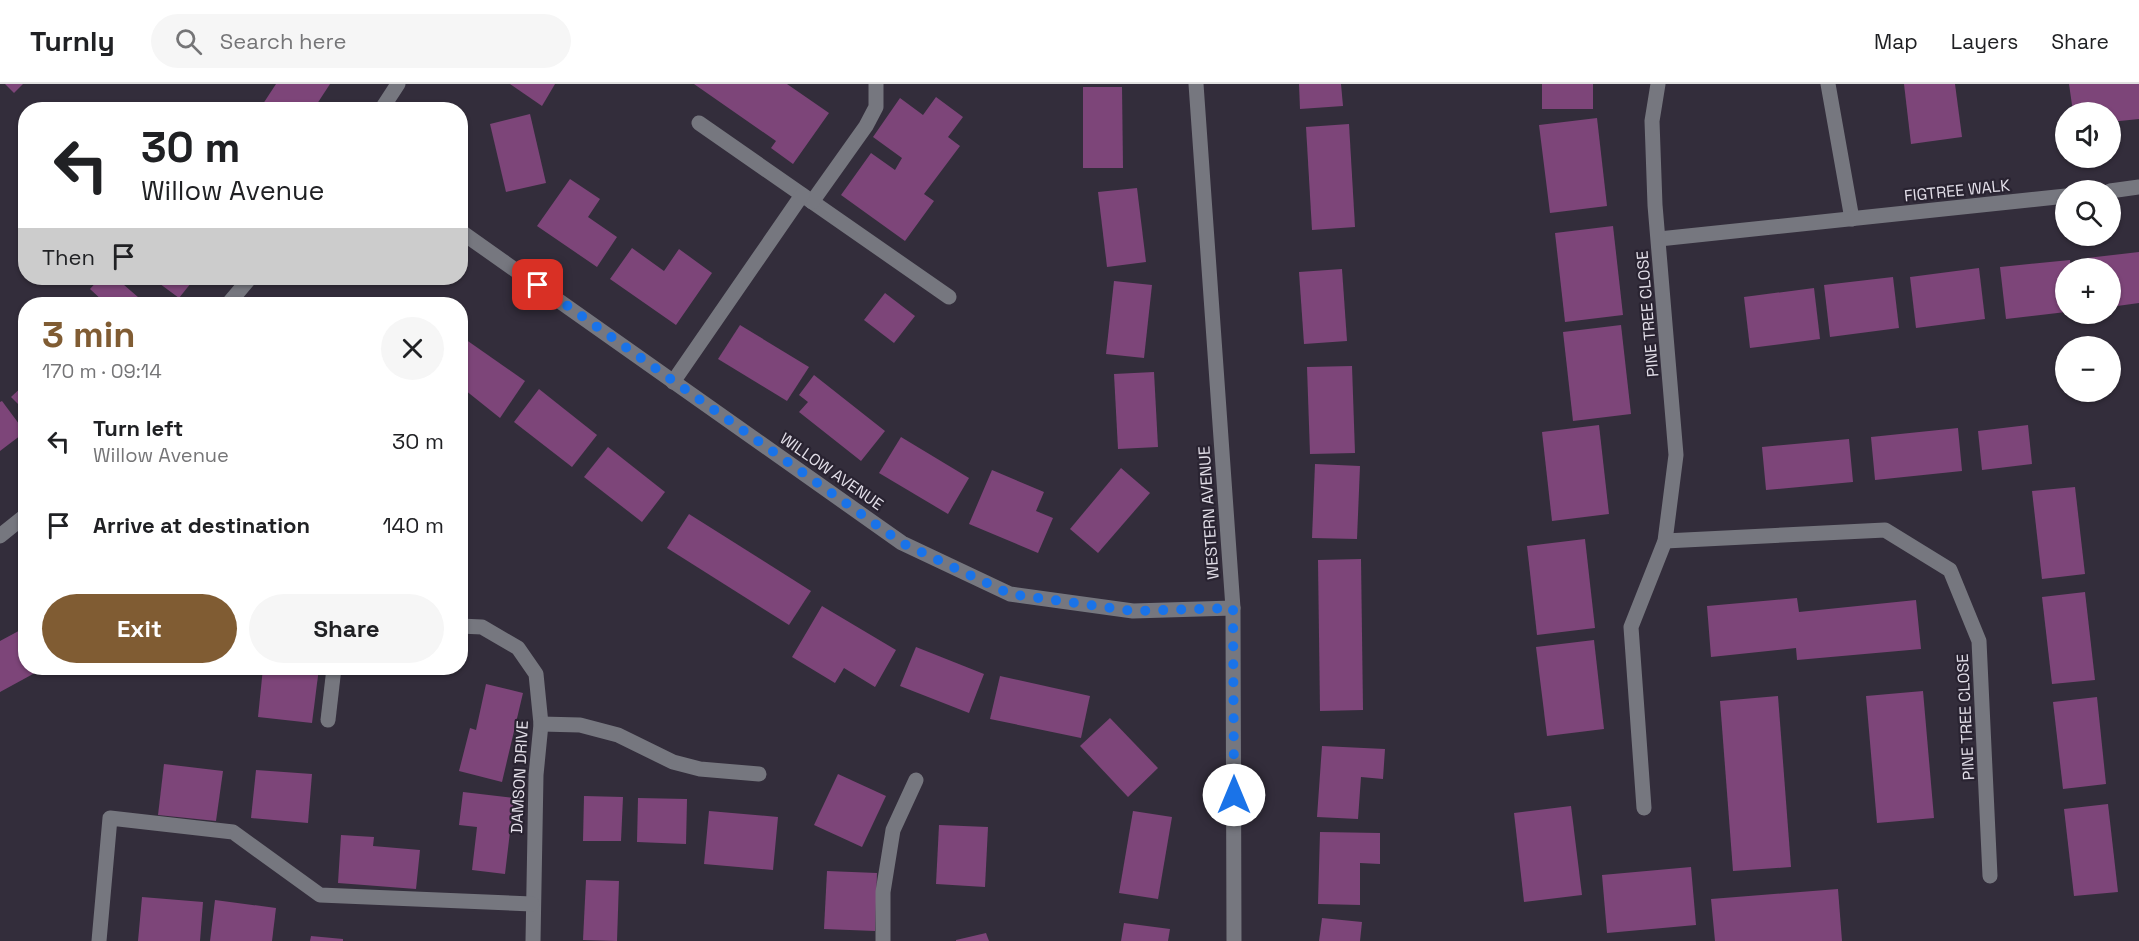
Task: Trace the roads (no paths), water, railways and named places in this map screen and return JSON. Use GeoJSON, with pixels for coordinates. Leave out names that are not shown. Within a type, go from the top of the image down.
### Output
{"type":"FeatureCollection","features":[{"type":"Feature","properties":{"kind":"street"},"geometry":{"type":"LineString","coordinates":[[386,102],[398,84]]}},
{"type":"Feature","properties":{"kind":"street"},"geometry":{"type":"LineString","coordinates":[[673,382],[807,199],[866,126],[876,107],[876,84]]}},
{"type":"Feature","properties":{"kind":"street","name":"WESTERN AVENUE"},"geometry":{"type":"LineString","coordinates":[[1196,84],[1233,608],[1234,941]]}},
{"type":"Feature","properties":{"kind":"street","name":"PINE TREE CLOSE"},"geometry":{"type":"LineString","coordinates":[[1644,808],[1631,627],[1665,541],[1676,455],[1652,121],[1658,84]]}},
{"type":"Feature","properties":{"kind":"street"},"geometry":{"type":"LineString","coordinates":[[1828,84],[1852,219]]}},
{"type":"Feature","properties":{"kind":"street"},"geometry":{"type":"LineString","coordinates":[[699,123],[949,297]]}},
{"type":"Feature","properties":{"kind":"street"},"geometry":{"type":"LineString","coordinates":[[2121,190],[2139,188]]}},
{"type":"Feature","properties":{"kind":"street","name":"FIGTREE WALK"},"geometry":{"type":"LineString","coordinates":[[1659,239],[2055,197]]}},
{"type":"Feature","properties":{"kind":"street","name":"WILLOW AVENUE"},"geometry":{"type":"LineString","coordinates":[[468,237],[902,543],[1010,594],[1133,611],[1233,608]]}},
{"type":"Feature","properties":{"kind":"street"},"geometry":{"type":"LineString","coordinates":[[234,297],[244,285]]}},
{"type":"Feature","properties":{"kind":"street"},"geometry":{"type":"LineString","coordinates":[[0,536],[18,521]]}},
{"type":"Feature","properties":{"kind":"street","name":"PINE TREE CLOSE"},"geometry":{"type":"LineString","coordinates":[[1665,541],[1885,530],[1950,570],[1979,641],[1990,876]]}},
{"type":"Feature","properties":{"kind":"street","name":"DAMSON DRIVE"},"geometry":{"type":"LineString","coordinates":[[468,626],[482,627],[518,648],[536,674],[541,723],[532,904],[533,941]]}},
{"type":"Feature","properties":{"kind":"street"},"geometry":{"type":"LineString","coordinates":[[328,720],[333,675]]}},
{"type":"Feature","properties":{"kind":"street"},"geometry":{"type":"LineString","coordinates":[[541,723],[580,725],[618,735],[673,762],[700,769],[759,774]]}},
{"type":"Feature","properties":{"kind":"street"},"geometry":{"type":"LineString","coordinates":[[883,941],[883,892],[893,830],[916,780]]}},
{"type":"Feature","properties":{"kind":"street"},"geometry":{"type":"LineString","coordinates":[[99,941],[110,818],[233,832],[320,895],[532,904]]}}]}
